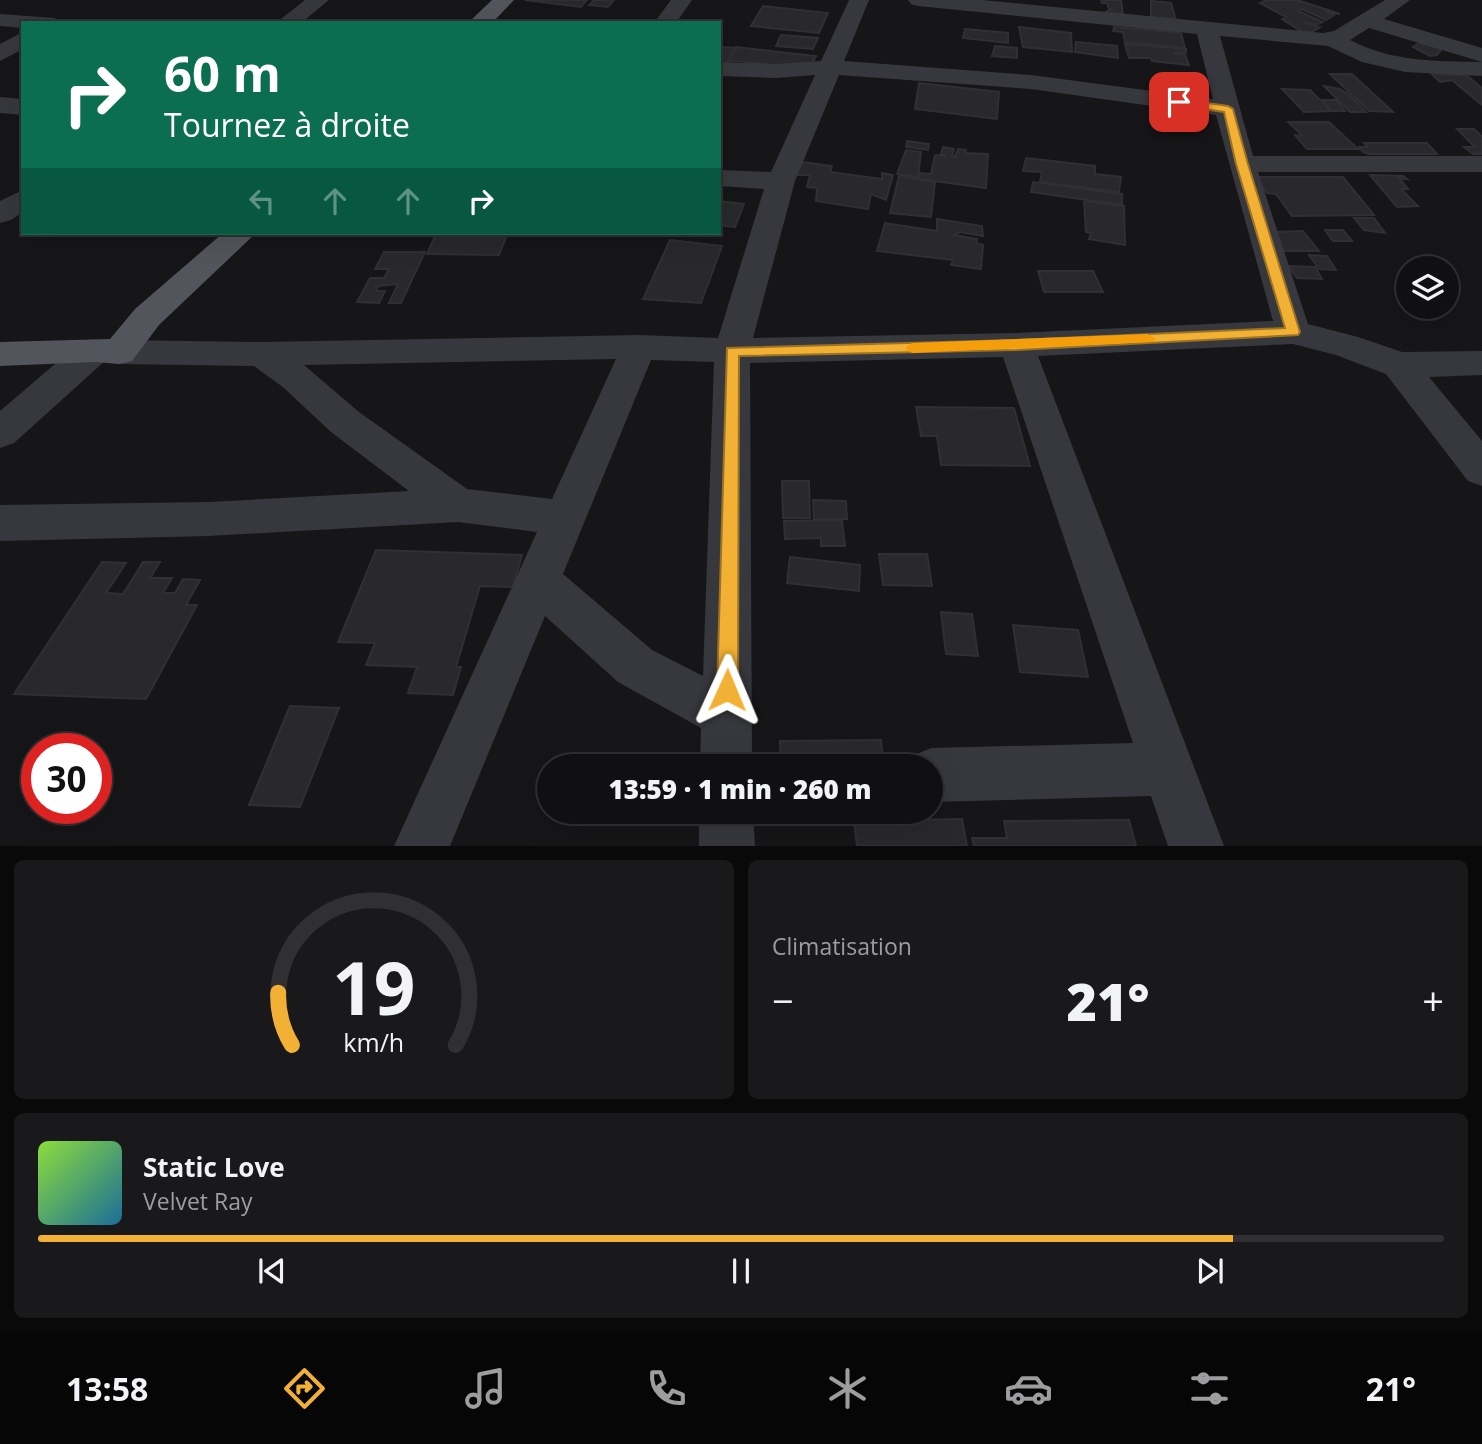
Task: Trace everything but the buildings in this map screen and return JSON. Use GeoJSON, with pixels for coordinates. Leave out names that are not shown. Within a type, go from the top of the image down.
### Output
{"type":"FeatureCollection","features":[{"type":"Feature","properties":{"kind":"main road"},"geometry":{"type":"LineString","coordinates":[[481,21],[505,0]]}},
{"type":"Feature","properties":{"kind":"main road"},"geometry":{"type":"LineString","coordinates":[[0,354],[107,351],[239,235]]}},
{"type":"Feature","properties":{"kind":"street"},"geometry":{"type":"LineString","coordinates":[[290,21],[319,0]]}},
{"type":"Feature","properties":{"kind":"street"},"geometry":{"type":"LineString","coordinates":[[666,21],[682,0]]}},
{"type":"Feature","properties":{"kind":"street"},"geometry":{"type":"LineString","coordinates":[[726,754],[732,351],[781,181],[859,0]]}},
{"type":"Feature","properties":{"kind":"street"},"geometry":{"type":"LineString","coordinates":[[918,0],[1274,37],[1334,40],[1360,56],[1390,65],[1482,69]]}},
{"type":"Feature","properties":{"kind":"street"},"geometry":{"type":"LineString","coordinates":[[1334,40],[1400,0]]}},
{"type":"Feature","properties":{"kind":"street"},"geometry":{"type":"LineString","coordinates":[[0,20],[21,21]]}},
{"type":"Feature","properties":{"kind":"street"},"geometry":{"type":"LineString","coordinates":[[1369,21],[1482,55]]}},
{"type":"Feature","properties":{"kind":"street"},"geometry":{"type":"LineString","coordinates":[[1207,30],[1242,164],[1293,332]]}},
{"type":"Feature","properties":{"kind":"street"},"geometry":{"type":"LineString","coordinates":[[0,54],[21,40]]}},
{"type":"Feature","properties":{"kind":"street"},"geometry":{"type":"LineString","coordinates":[[721,69],[776,71],[830,67],[1031,82],[1228,109]]}},
{"type":"Feature","properties":{"kind":"street"},"geometry":{"type":"LineString","coordinates":[[0,105],[21,107]]}},
{"type":"Feature","properties":{"kind":"street"},"geometry":{"type":"LineString","coordinates":[[1242,164],[1482,164]]}},
{"type":"Feature","properties":{"kind":"street"},"geometry":{"type":"LineString","coordinates":[[721,178],[781,181]]}},
{"type":"Feature","properties":{"kind":"street"},"geometry":{"type":"LineString","coordinates":[[0,214],[21,200]]}},
{"type":"Feature","properties":{"kind":"street"},"geometry":{"type":"LineString","coordinates":[[0,433],[107,351],[262,354],[639,347],[732,351],[1016,345],[1293,332],[1346,345],[1399,365],[1482,363]]}},
{"type":"Feature","properties":{"kind":"street"},"geometry":{"type":"LineString","coordinates":[[1016,345],[1196,845]]}},
{"type":"Feature","properties":{"kind":"street"},"geometry":{"type":"LineString","coordinates":[[422,845],[639,347]]}},
{"type":"Feature","properties":{"kind":"street"},"geometry":{"type":"LineString","coordinates":[[262,354],[297,379],[345,422],[458,505]]}},
{"type":"Feature","properties":{"kind":"street"},"geometry":{"type":"LineString","coordinates":[[1399,365],[1482,470]]}},
{"type":"Feature","properties":{"kind":"street"},"geometry":{"type":"LineString","coordinates":[[0,523],[209,519],[458,505],[566,518]]}},
{"type":"Feature","properties":{"kind":"street"},"geometry":{"type":"LineString","coordinates":[[538,581],[635,666],[727,715]]}},
{"type":"Feature","properties":{"kind":"street"},"geometry":{"type":"LineString","coordinates":[[943,775],[1168,769]]}},
{"type":"Feature","properties":{"kind":"street"},"geometry":{"type":"LineString","coordinates":[[726,824],[727,845]]}},
{"type":"Feature","properties":{"kind":"slow traffic"},"geometry":{"type":"LineString","coordinates":[[912,348],[1148,339]]}},
{"type":"Feature","properties":{"kind":"route"},"geometry":{"type":"LineString","coordinates":[[727,690],[732,351],[1016,345],[1293,332],[1228,109],[1179,102]]}}]}
